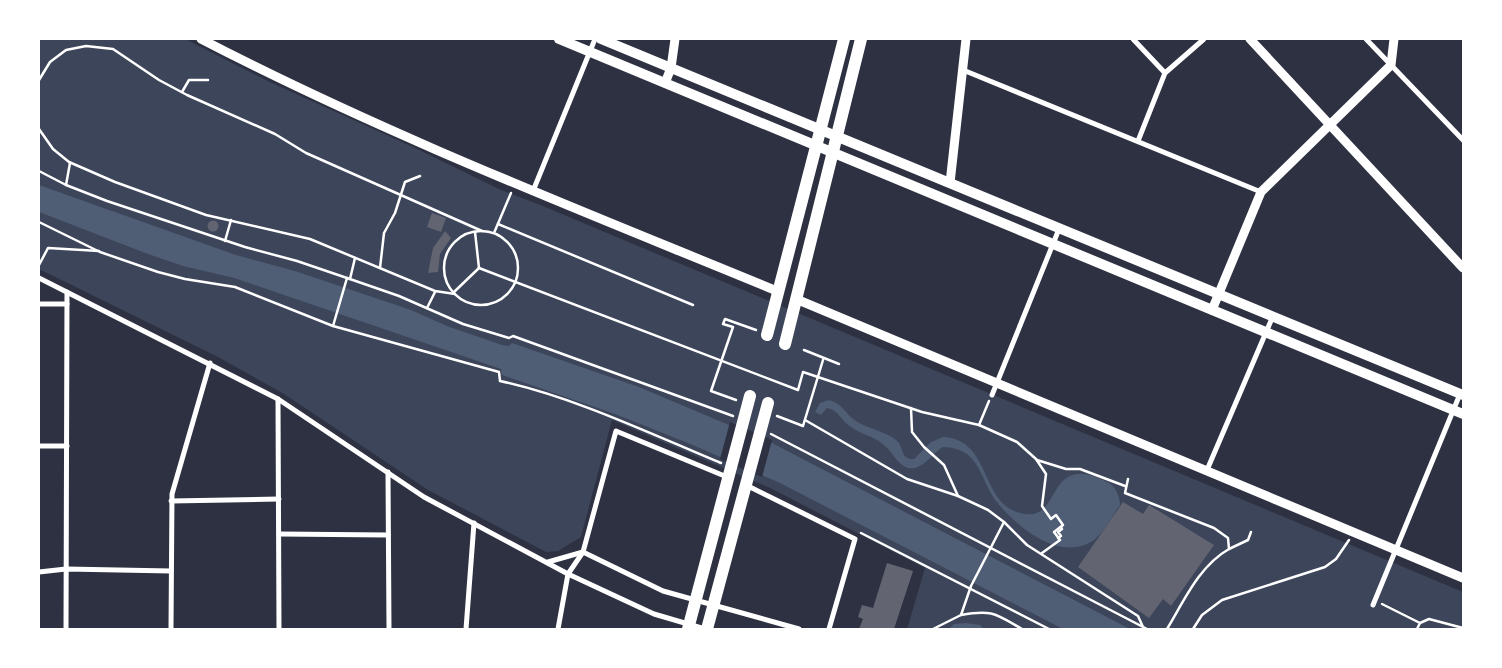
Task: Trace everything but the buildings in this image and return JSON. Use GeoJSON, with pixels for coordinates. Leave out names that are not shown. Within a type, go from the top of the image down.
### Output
{"type":"FeatureCollection","features":[{"type":"Feature","properties":{"kind":"highway"},"geometry":{"type":"LineString","coordinates":[[761,332],[777,291],[844,39]]}},
{"type":"Feature","properties":{"kind":"highway"},"geometry":{"type":"LineString","coordinates":[[785,344],[861,39]]}},
{"type":"Feature","properties":{"kind":"highway"},"geometry":{"type":"LineString","coordinates":[[688,627],[728,478],[726,464],[738,420],[750,396]]}},
{"type":"Feature","properties":{"kind":"highway"},"geometry":{"type":"LineString","coordinates":[[706,629],[748,479],[765,433],[768,403]]}},
{"type":"Feature","properties":{"kind":"main road"},"geometry":{"type":"LineString","coordinates":[[559,39],[1458,412]]}},
{"type":"Feature","properties":{"kind":"main road"},"geometry":{"type":"LineString","coordinates":[[601,39],[1462,394]]}},
{"type":"Feature","properties":{"kind":"street"},"geometry":{"type":"LineString","coordinates":[[201,39],[283,81],[473,167],[777,291]]}},
{"type":"Feature","properties":{"kind":"street"},"geometry":{"type":"LineString","coordinates":[[533,192],[595,39]]}},
{"type":"Feature","properties":{"kind":"street"},"geometry":{"type":"LineString","coordinates":[[665,83],[671,68],[675,39]]}},
{"type":"Feature","properties":{"kind":"street"},"geometry":{"type":"LineString","coordinates":[[950,183],[966,39]]}},
{"type":"Feature","properties":{"kind":"street"},"geometry":{"type":"LineString","coordinates":[[1133,39],[1165,73]]}},
{"type":"Feature","properties":{"kind":"street"},"geometry":{"type":"LineString","coordinates":[[1138,141],[1165,73],[1204,39]]}},
{"type":"Feature","properties":{"kind":"street"},"geometry":{"type":"LineString","coordinates":[[1250,39],[1463,268]]}},
{"type":"Feature","properties":{"kind":"street"},"geometry":{"type":"LineString","coordinates":[[1366,39],[1462,137]]}},
{"type":"Feature","properties":{"kind":"street"},"geometry":{"type":"LineString","coordinates":[[1212,310],[1260,192],[1391,65],[1394,39]]}},
{"type":"Feature","properties":{"kind":"street"},"geometry":{"type":"LineString","coordinates":[[963,70],[1260,192]]}},
{"type":"Feature","properties":{"kind":"street"},"geometry":{"type":"LineString","coordinates":[[992,395],[1059,229]]}},
{"type":"Feature","properties":{"kind":"street"},"geometry":{"type":"LineString","coordinates":[[39,278],[210,363],[278,400],[424,497],[568,574],[654,614],[688,627],[706,629]]}},
{"type":"Feature","properties":{"kind":"street"},"geometry":{"type":"LineString","coordinates":[[66,629],[67,292]]}},
{"type":"Feature","properties":{"kind":"street"},"geometry":{"type":"LineString","coordinates":[[796,299],[1463,578]]}},
{"type":"Feature","properties":{"kind":"street"},"geometry":{"type":"LineString","coordinates":[[39,304],[67,304]]}},
{"type":"Feature","properties":{"kind":"street"},"geometry":{"type":"LineString","coordinates":[[1207,470],[1273,316]]}},
{"type":"Feature","properties":{"kind":"street"},"geometry":{"type":"LineString","coordinates":[[171,629],[171,501],[210,363]]}},
{"type":"Feature","properties":{"kind":"street"},"geometry":{"type":"LineString","coordinates":[[1373,605],[1395,550],[1458,412],[1462,394]]}},
{"type":"Feature","properties":{"kind":"street"},"geometry":{"type":"LineString","coordinates":[[278,400],[279,629]]}},
{"type":"Feature","properties":{"kind":"street"},"geometry":{"type":"LineString","coordinates":[[558,629],[568,574],[583,552],[616,431],[728,478]]}},
{"type":"Feature","properties":{"kind":"street"},"geometry":{"type":"LineString","coordinates":[[39,446],[67,446]]}},
{"type":"Feature","properties":{"kind":"street"},"geometry":{"type":"LineString","coordinates":[[388,472],[388,629]]}},
{"type":"Feature","properties":{"kind":"street"},"geometry":{"type":"LineString","coordinates":[[748,479],[855,539],[829,629]]}},
{"type":"Feature","properties":{"kind":"street"},"geometry":{"type":"LineString","coordinates":[[171,501],[279,499]]}},
{"type":"Feature","properties":{"kind":"street"},"geometry":{"type":"LineString","coordinates":[[466,629],[474,523]]}},
{"type":"Feature","properties":{"kind":"street"},"geometry":{"type":"LineString","coordinates":[[279,534],[388,536]]}},
{"type":"Feature","properties":{"kind":"street"},"geometry":{"type":"LineString","coordinates":[[547,562],[583,552],[663,591],[799,629]]}},
{"type":"Feature","properties":{"kind":"street"},"geometry":{"type":"LineString","coordinates":[[39,572],[66,569],[171,571]]}},
{"type":"Feature","properties":{"kind":"path"},"geometry":{"type":"LineString","coordinates":[[39,80],[50,62],[66,50],[86,46],[103,46],[113,49],[159,80],[182,92],[275,134],[306,153],[482,231]]}},
{"type":"Feature","properties":{"kind":"path"},"geometry":{"type":"LineString","coordinates":[[182,92],[189,80],[208,80]]}},
{"type":"Feature","properties":{"kind":"path"},"geometry":{"type":"LineString","coordinates":[[39,129],[53,149],[70,163],[194,212],[310,239],[435,291],[454,293],[471,303],[489,304],[505,295],[516,281],[518,266],[515,253],[507,242],[494,233],[482,231],[475,231],[457,240],[446,255],[445,274],[454,293]]}},
{"type":"Feature","properties":{"kind":"path"},"geometry":{"type":"LineString","coordinates":[[66,185],[70,163]]}},
{"type":"Feature","properties":{"kind":"path"},"geometry":{"type":"LineString","coordinates":[[39,171],[66,185],[107,202],[348,279],[427,308],[462,324],[509,338],[513,336],[738,420]]}},
{"type":"Feature","properties":{"kind":"path"},"geometry":{"type":"LineString","coordinates":[[380,268],[383,237],[395,213],[400,194],[406,182],[420,176]]}},
{"type":"Feature","properties":{"kind":"path"},"geometry":{"type":"LineString","coordinates":[[494,233],[512,192]]}},
{"type":"Feature","properties":{"kind":"path"},"geometry":{"type":"LineString","coordinates":[[225,241],[231,220]]}},
{"type":"Feature","properties":{"kind":"path"},"geometry":{"type":"LineString","coordinates":[[39,222],[100,252],[158,272],[235,288],[334,326],[499,372],[500,381],[521,386],[618,420],[726,464]]}},
{"type":"Feature","properties":{"kind":"path"},"geometry":{"type":"LineString","coordinates":[[498,224],[693,305]]}},
{"type":"Feature","properties":{"kind":"path"},"geometry":{"type":"LineString","coordinates":[[475,231],[479,268]]}},
{"type":"Feature","properties":{"kind":"path"},"geometry":{"type":"LineString","coordinates":[[39,265],[45,250],[53,248],[100,252]]}},
{"type":"Feature","properties":{"kind":"path"},"geometry":{"type":"LineString","coordinates":[[39,252],[43,254]]}},
{"type":"Feature","properties":{"kind":"path"},"geometry":{"type":"LineString","coordinates":[[334,326],[355,258]]}},
{"type":"Feature","properties":{"kind":"path"},"geometry":{"type":"LineString","coordinates":[[479,268],[798,390],[803,372],[911,408],[979,425],[1017,442],[1036,459],[1046,474],[1042,506],[1051,519],[1056,515],[1063,525],[1054,532],[1060,540],[1042,553]]}},
{"type":"Feature","properties":{"kind":"path"},"geometry":{"type":"LineString","coordinates":[[454,293],[479,268]]}},
{"type":"Feature","properties":{"kind":"path"},"geometry":{"type":"LineString","coordinates":[[427,308],[435,291]]}},
{"type":"Feature","properties":{"kind":"path"},"geometry":{"type":"LineString","coordinates":[[737,401],[711,391],[733,328],[723,324],[725,319],[761,332]]}},
{"type":"Feature","properties":{"kind":"path"},"geometry":{"type":"LineString","coordinates":[[804,350],[823,360],[839,364]]}},
{"type":"Feature","properties":{"kind":"path"},"geometry":{"type":"LineString","coordinates":[[776,416],[803,426],[823,360]]}},
{"type":"Feature","properties":{"kind":"path"},"geometry":{"type":"LineString","coordinates":[[979,425],[992,395]]}},
{"type":"Feature","properties":{"kind":"path"},"geometry":{"type":"LineString","coordinates":[[911,408],[912,432],[948,471],[958,496]]}},
{"type":"Feature","properties":{"kind":"path"},"geometry":{"type":"LineString","coordinates":[[805,420],[906,479],[958,496],[988,510],[1004,522],[1027,545],[1138,616],[1145,628]]}},
{"type":"Feature","properties":{"kind":"path"},"geometry":{"type":"LineString","coordinates":[[765,433],[1145,628]]}},
{"type":"Feature","properties":{"kind":"path"},"geometry":{"type":"LineString","coordinates":[[1036,459],[1066,469],[1080,468],[1125,486]]}},
{"type":"Feature","properties":{"kind":"path"},"geometry":{"type":"LineString","coordinates":[[1128,479],[1125,493],[1214,528],[1228,538],[1229,550]]}},
{"type":"Feature","properties":{"kind":"path"},"geometry":{"type":"LineString","coordinates":[[961,615],[970,587],[1004,522]]}},
{"type":"Feature","properties":{"kind":"path"},"geometry":{"type":"LineString","coordinates":[[855,530],[970,587],[1049,629]]}},
{"type":"Feature","properties":{"kind":"path"},"geometry":{"type":"LineString","coordinates":[[1167,629],[1193,585],[1214,558],[1248,540],[1251,532]]}},
{"type":"Feature","properties":{"kind":"path"},"geometry":{"type":"LineString","coordinates":[[1194,629],[1202,615],[1222,600],[1325,567],[1336,559],[1349,540]]}},
{"type":"Feature","properties":{"kind":"path"},"geometry":{"type":"LineString","coordinates":[[1381,603],[1420,623]]}},
{"type":"Feature","properties":{"kind":"path"},"geometry":{"type":"LineString","coordinates":[[934,629],[961,615],[983,611],[994,613],[1022,629]]}},
{"type":"Feature","properties":{"kind":"path"},"geometry":{"type":"LineString","coordinates":[[1417,629],[1420,623],[1428,619],[1463,628]]}},
{"type":"Feature","properties":{"kind":"shaded area"},"geometry":{"type":"Polygon","coordinates":[[[39,39],[185,39],[272,83],[413,147],[501,190],[1463,592],[1463,629],[907,629],[925,568],[770,488],[612,420],[581,537],[558,551],[546,552],[428,490],[284,394],[218,357],[39,269],[39,39]]]}},
{"type":"Feature","properties":{"kind":"shaded area"},"geometry":{"type":"Polygon","coordinates":[[[39,185],[236,255],[295,271],[411,310],[447,326],[502,345],[509,346],[512,343],[639,387],[772,443],[1130,629],[1063,629],[780,483],[688,443],[615,414],[502,375],[501,369],[234,278],[183,266],[39,212],[39,185]]]}},
{"type":"Feature","properties":{"kind":"shaded area"},"geometry":{"type":"Polygon","coordinates":[[[829,400],[840,406],[856,421],[895,439],[905,456],[910,459],[914,459],[931,442],[943,437],[959,441],[970,449],[979,461],[992,488],[1000,500],[1010,509],[1025,514],[1037,513],[1045,507],[1064,479],[1074,474],[1089,475],[1109,483],[1117,493],[1120,505],[1103,530],[1091,542],[1078,547],[1051,544],[1026,530],[1004,511],[992,495],[977,465],[966,453],[957,449],[943,447],[919,466],[915,468],[906,467],[881,443],[851,427],[835,411],[827,408],[821,415],[815,412],[820,403],[829,400]]]}},
{"type":"Feature","properties":{"kind":"shaded area"},"geometry":{"type":"Polygon","coordinates":[[[954,624],[980,625],[984,629],[949,629],[954,624]]]}},
{"type":"Feature","properties":{"kind":"pier"},"geometry":{"type":"Polygon","coordinates":[[[730,422],[772,440],[762,477],[720,459],[730,422]]]}}]}
